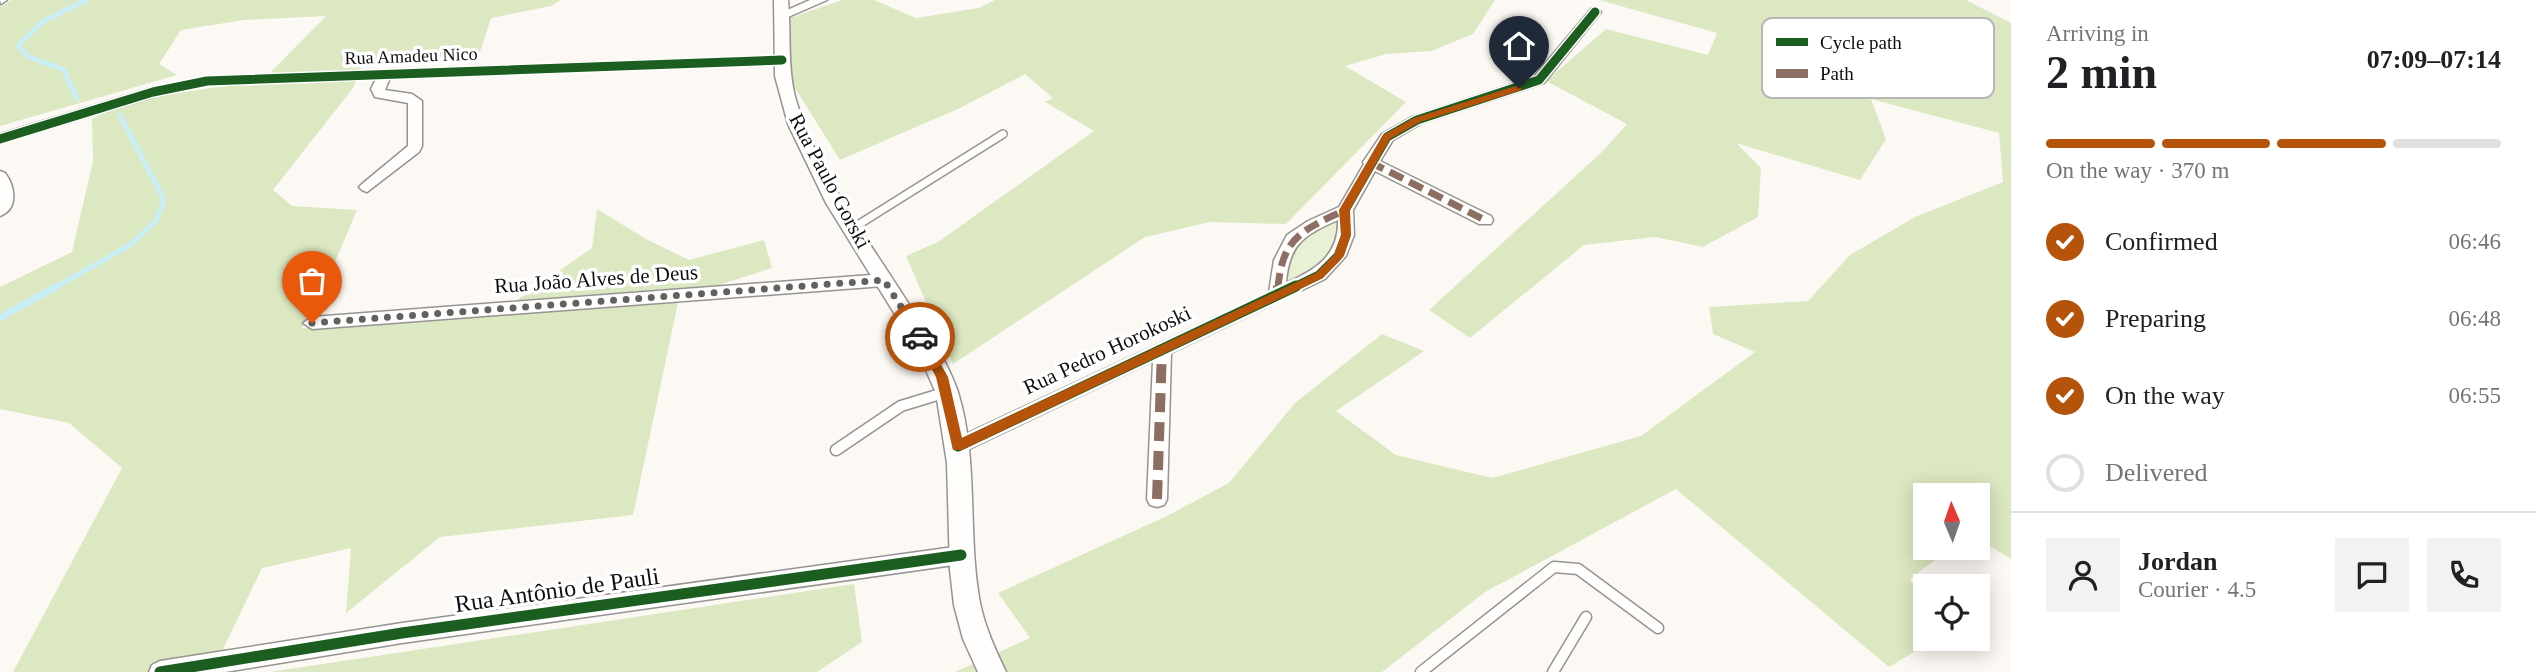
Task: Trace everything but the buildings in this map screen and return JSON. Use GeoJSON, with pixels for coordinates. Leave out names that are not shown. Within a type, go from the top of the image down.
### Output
{"type":"FeatureCollection","features":[{"type":"Feature","properties":{"kind":"street"},"geometry":{"type":"LineString","coordinates":[[781,8],[821,0]]}},
{"type":"Feature","properties":{"kind":"street","name":"Rua Paulo Gorski"},"geometry":{"type":"LineString","coordinates":[[781,8],[784,83],[796,123],[853,228],[935,362],[947,392],[958,446],[961,555],[967,615],[992,672]]}},
{"type":"Feature","properties":{"kind":"street","name":"Rua Pedro Horokoski"},"geometry":{"type":"LineString","coordinates":[[958,446],[1319,275],[1330,267],[1343,246],[1345,210],[1370,162],[1387,137],[1399,128],[1539,80],[1595,12]]}},
{"type":"Feature","properties":{"kind":"street","name":"Rua Amadeu Nico"},"geometry":{"type":"LineString","coordinates":[[0,139],[193,82],[782,60]]}},
{"type":"Feature","properties":{"kind":"street"},"geometry":{"type":"LineString","coordinates":[[367,187],[405,159],[415,146],[415,102],[407,97],[380,94],[378,89],[385,74]]}},
{"type":"Feature","properties":{"kind":"street","name":"Rua Amadeu Nico"},"geometry":{"type":"LineString","coordinates":[[0,129],[14,125],[48,124]]}},
{"type":"Feature","properties":{"kind":"street"},"geometry":{"type":"LineString","coordinates":[[1370,162],[1485,220]]}},
{"type":"Feature","properties":{"kind":"street"},"geometry":{"type":"LineString","coordinates":[[0,176],[7,186],[7,198],[0,211]]}},
{"type":"Feature","properties":{"kind":"street"},"geometry":{"type":"LineString","coordinates":[[1277,295],[1281,255],[1287,245],[1308,227],[1345,210]]}},
{"type":"Feature","properties":{"kind":"street","name":"Rua João Alves de Deus"},"geometry":{"type":"LineString","coordinates":[[312,323],[884,280]]}},
{"type":"Feature","properties":{"kind":"street"},"geometry":{"type":"LineString","coordinates":[[1157,499],[1162,349]]}},
{"type":"Feature","properties":{"kind":"street","name":"Rua Antônio de Pauli"},"geometry":{"type":"LineString","coordinates":[[160,672],[402,633],[961,555]]}},
{"type":"Feature","properties":{"kind":"lane"},"geometry":{"type":"LineString","coordinates":[[853,228],[1003,134]]}},
{"type":"Feature","properties":{"kind":"lane"},"geometry":{"type":"LineString","coordinates":[[836,450],[881,416],[916,397],[947,392]]}},
{"type":"Feature","properties":{"kind":"lane"},"geometry":{"type":"LineString","coordinates":[[1421,672],[1554,567],[1578,569],[1658,628]]}},
{"type":"Feature","properties":{"kind":"lane"},"geometry":{"type":"LineString","coordinates":[[1553,672],[1586,617]]}},
{"type":"Feature","properties":{"kind":"green space"},"geometry":{"type":"Polygon","coordinates":[[[12,0],[561,0],[551,6],[491,18],[479,55],[363,63],[353,88],[273,190],[292,206],[357,210],[324,288],[302,328],[494,316],[592,248],[597,209],[646,239],[689,260],[764,240],[772,268],[679,298],[633,515],[440,537],[346,613],[351,548],[262,568],[212,672],[13,672],[122,468],[69,423],[0,409],[0,287],[72,252],[93,161],[92,119],[127,101],[263,80],[326,16],[244,20],[181,30],[159,64],[177,75],[0,126],[0,7],[12,0]]]}},
{"type":"Feature","properties":{"kind":"green space"},"geometry":{"type":"Polygon","coordinates":[[[842,0],[874,0],[916,18],[979,8],[995,0],[1495,0],[1473,34],[1431,51],[1386,54],[1345,66],[1406,102],[1286,224],[1210,222],[1145,237],[953,364],[906,256],[938,242],[1094,131],[1045,102],[1053,98],[1025,74],[960,108],[840,160],[792,83],[790,18],[842,0]]]}},
{"type":"Feature","properties":{"kind":"green space"},"geometry":{"type":"Polygon","coordinates":[[[1599,0],[1966,0],[2011,23],[2011,559],[1990,546],[1990,483],[1913,483],[1913,560],[1935,560],[1913,574],[1910,579],[1913,583],[1913,651],[1916,651],[1889,667],[1676,489],[1485,592],[1382,672],[955,672],[1030,638],[998,593],[1167,516],[1229,483],[1295,403],[1382,334],[1424,351],[1336,411],[1396,455],[1492,478],[1641,436],[1755,352],[1713,334],[1709,307],[1808,301],[1850,255],[1915,217],[2003,182],[1999,133],[1871,99],[1886,139],[1860,180],[1736,143],[1761,168],[1758,217],[1703,247],[1655,237],[1584,245],[1470,338],[1429,310],[1603,151],[1627,124],[1546,81],[1606,29],[1708,55],[1717,33],[1599,0]]]}},
{"type":"Feature","properties":{"kind":"green space"},"geometry":{"type":"Polygon","coordinates":[[[1338,219],[1335,244],[1330,253],[1317,267],[1287,285],[1289,261],[1299,243],[1338,219]]]}},
{"type":"Feature","properties":{"kind":"green space"},"geometry":{"type":"Polygon","coordinates":[[[854,584],[862,642],[817,672],[270,672],[854,584]]]}},
{"type":"Feature","properties":{"kind":"waterway"},"geometry":{"type":"LineString","coordinates":[[77,99],[64,70],[27,56],[18,45],[44,21],[86,0]]}},
{"type":"Feature","properties":{"kind":"waterway"},"geometry":{"type":"LineString","coordinates":[[54,288],[130,245],[156,221],[164,200],[120,115]]}},
{"type":"Feature","properties":{"kind":"waterway"},"geometry":{"type":"LineString","coordinates":[[0,318],[57,286]]}},
{"type":"Feature","properties":{"kind":"marked path"},"geometry":{"type":"LineString","coordinates":[[1370,162],[1485,220]]}},
{"type":"Feature","properties":{"kind":"marked path"},"geometry":{"type":"LineString","coordinates":[[1277,295],[1282,260],[1293,239],[1313,225],[1345,210]]}},
{"type":"Feature","properties":{"kind":"marked path"},"geometry":{"type":"LineString","coordinates":[[1157,499],[1162,349]]}},
{"type":"Feature","properties":{"kind":"cycle path"},"geometry":{"type":"LineString","coordinates":[[958,446],[1319,275],[1338,256],[1346,235],[1345,210],[1387,137],[1417,120],[1539,80],[1595,12]]}},
{"type":"Feature","properties":{"kind":"cycle path"},"geometry":{"type":"LineString","coordinates":[[0,139],[153,92],[207,81],[782,60]]}},
{"type":"Feature","properties":{"kind":"cycle path"},"geometry":{"type":"LineString","coordinates":[[160,672],[402,633],[961,555]]}},
{"type":"Feature","properties":{"kind":"way so far"},"geometry":{"type":"LineString","coordinates":[[312,323],[884,280],[920,337]]}},
{"type":"Feature","properties":{"kind":"route"},"geometry":{"type":"LineString","coordinates":[[920,337],[942,377],[951,405],[958,446],[1319,275],[1330,267],[1343,246],[1346,235],[1345,210],[1378,148],[1387,137],[1417,120],[1519,88]]}}]}
